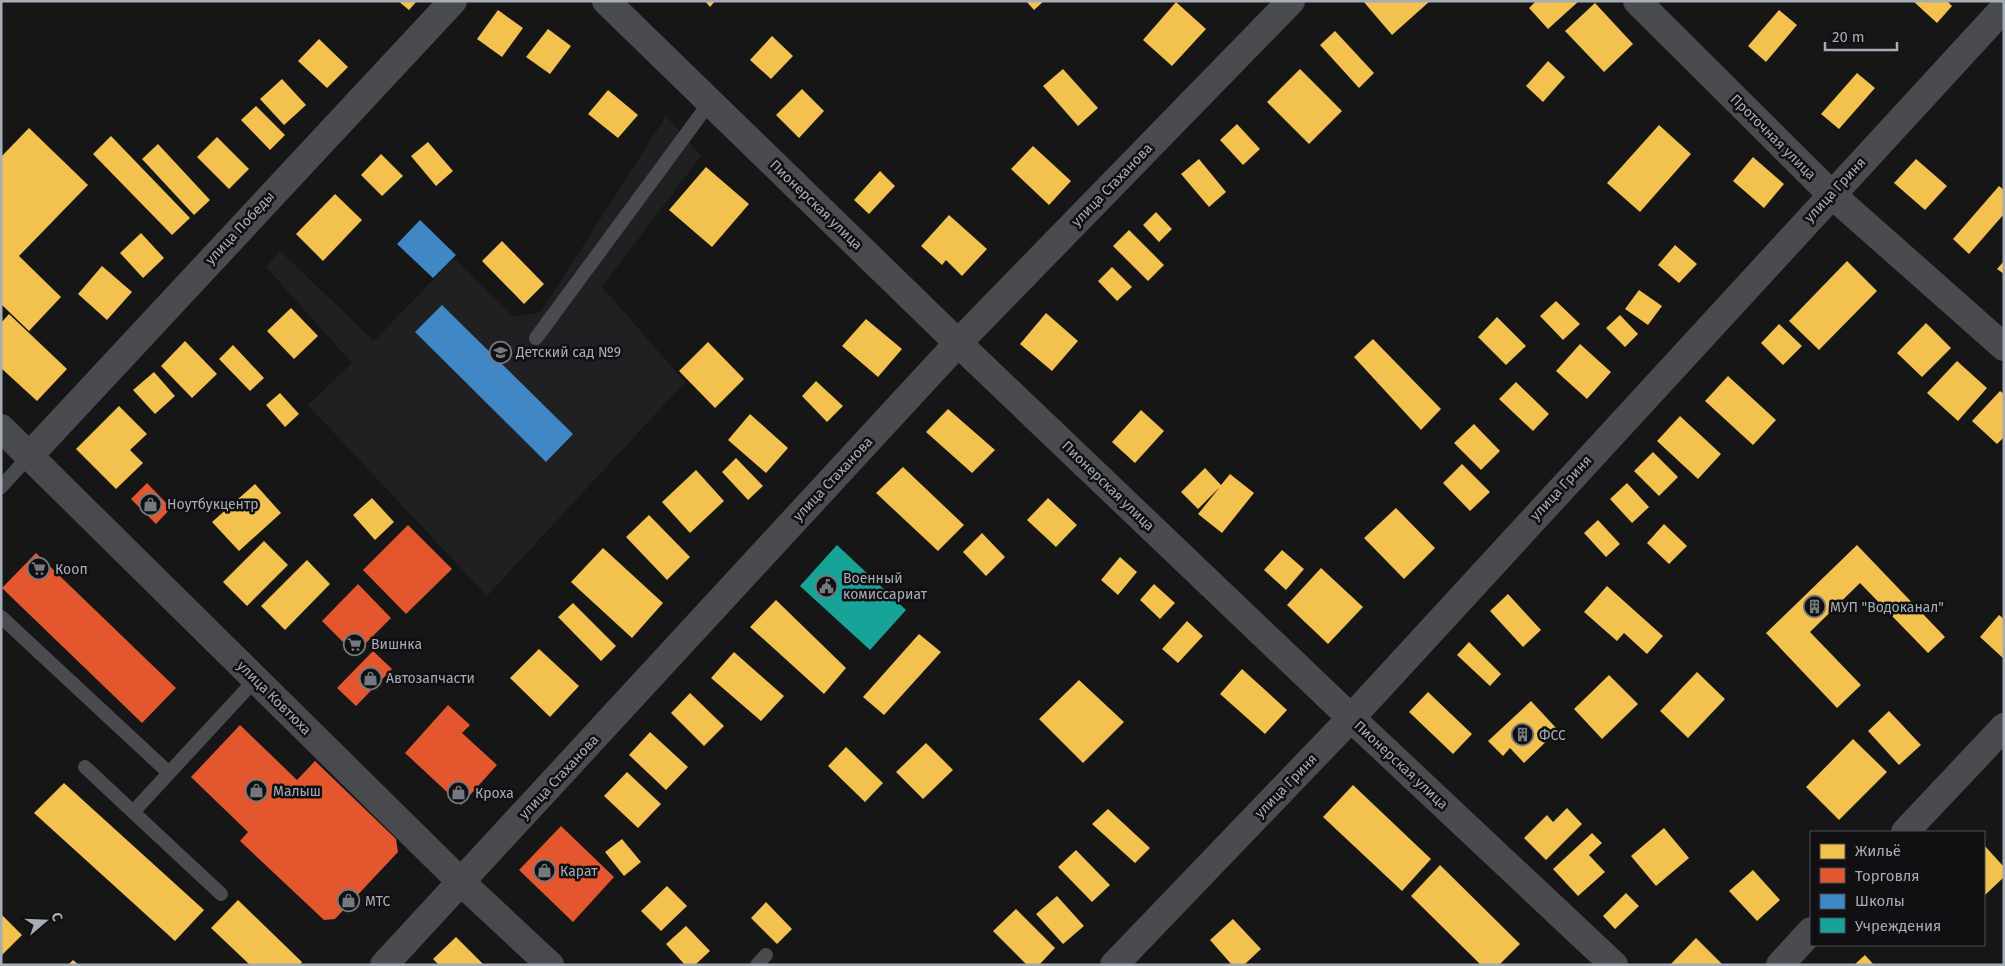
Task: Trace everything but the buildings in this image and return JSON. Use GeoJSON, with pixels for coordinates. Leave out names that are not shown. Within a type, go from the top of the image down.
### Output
{"type":"FeatureCollection","features":[{"type":"Feature","properties":{"kind":"main road","name":"улица Ковтюха"},"geometry":{"type":"LineString","coordinates":[[1,428],[462,883],[550,965]]}},
{"type":"Feature","properties":{"kind":"street","name":"улица Победы"},"geometry":{"type":"LineString","coordinates":[[30,455],[452,1]]}},
{"type":"Feature","properties":{"kind":"street","name":"Пионерская улица"},"geometry":{"type":"LineString","coordinates":[[606,1],[958,343],[1351,718],[1614,965]]}},
{"type":"Feature","properties":{"kind":"street","name":"улица Стаханова"},"geometry":{"type":"LineString","coordinates":[[384,965],[462,883],[958,343],[1292,1]]}},
{"type":"Feature","properties":{"kind":"street","name":"Проточная улица"},"geometry":{"type":"LineString","coordinates":[[1637,1],[1831,194],[2004,348]]}},
{"type":"Feature","properties":{"kind":"street","name":"улица Гриня"},"geometry":{"type":"LineString","coordinates":[[1114,965],[1351,718],[2004,8]]}},
{"type":"Feature","properties":{"kind":"street"},"geometry":{"type":"LineString","coordinates":[[1905,831],[2004,727]]}},
{"type":"Feature","properties":{"kind":"street"},"geometry":{"type":"LineString","coordinates":[[1780,965],[1810,932]]}},
{"type":"Feature","properties":{"kind":"lane"},"geometry":{"type":"LineString","coordinates":[[536,338],[710,102]]}},
{"type":"Feature","properties":{"kind":"lane"},"geometry":{"type":"LineString","coordinates":[[1,487],[30,455]]}},
{"type":"Feature","properties":{"kind":"lane"},"geometry":{"type":"LineString","coordinates":[[1,617],[169,773]]}},
{"type":"Feature","properties":{"kind":"lane"},"geometry":{"type":"LineString","coordinates":[[133,812],[256,679]]}},
{"type":"Feature","properties":{"kind":"lane"},"geometry":{"type":"LineString","coordinates":[[85,767],[221,894]]}},
{"type":"Feature","properties":{"kind":"shaded area","name":"Детский сад №9"},"geometry":{"type":"Polygon","coordinates":[[[666,116],[701,156],[602,287],[685,382],[487,596],[308,405],[352,363],[266,267],[280,251],[374,341],[454,258],[514,317],[541,312],[666,116]]]}},
{"type":"Feature","properties":{"kind":"place","name":"Детский сад №9"},"geometry":{"type":"Point","coordinates":[500,352]}},
{"type":"Feature","properties":{"kind":"place","name":"Ноутбукцентр"},"geometry":{"type":"Point","coordinates":[151,504]}},
{"type":"Feature","properties":{"kind":"place","name":"Кооп"},"geometry":{"type":"Point","coordinates":[39,569]}},
{"type":"Feature","properties":{"kind":"place","name":"Военный комиссариат"},"geometry":{"type":"Point","coordinates":[827,586]}},
{"type":"Feature","properties":{"kind":"place","name":"МУП \"Водоканал\""},"geometry":{"type":"Point","coordinates":[1814,607]}},
{"type":"Feature","properties":{"kind":"place","name":"Вишнка"},"geometry":{"type":"Point","coordinates":[355,644]}},
{"type":"Feature","properties":{"kind":"place","name":"Автозапчасти"},"geometry":{"type":"Point","coordinates":[370,678]}},
{"type":"Feature","properties":{"kind":"place","name":"ФСС"},"geometry":{"type":"Point","coordinates":[1523,735]}},
{"type":"Feature","properties":{"kind":"place","name":"Малыш"},"geometry":{"type":"Point","coordinates":[257,791]}},
{"type":"Feature","properties":{"kind":"place","name":"Кроха"},"geometry":{"type":"Point","coordinates":[459,793]}},
{"type":"Feature","properties":{"kind":"place","name":"Карат"},"geometry":{"type":"Point","coordinates":[544,871]}},
{"type":"Feature","properties":{"kind":"place","name":"МТС"},"geometry":{"type":"Point","coordinates":[349,901]}}]}
